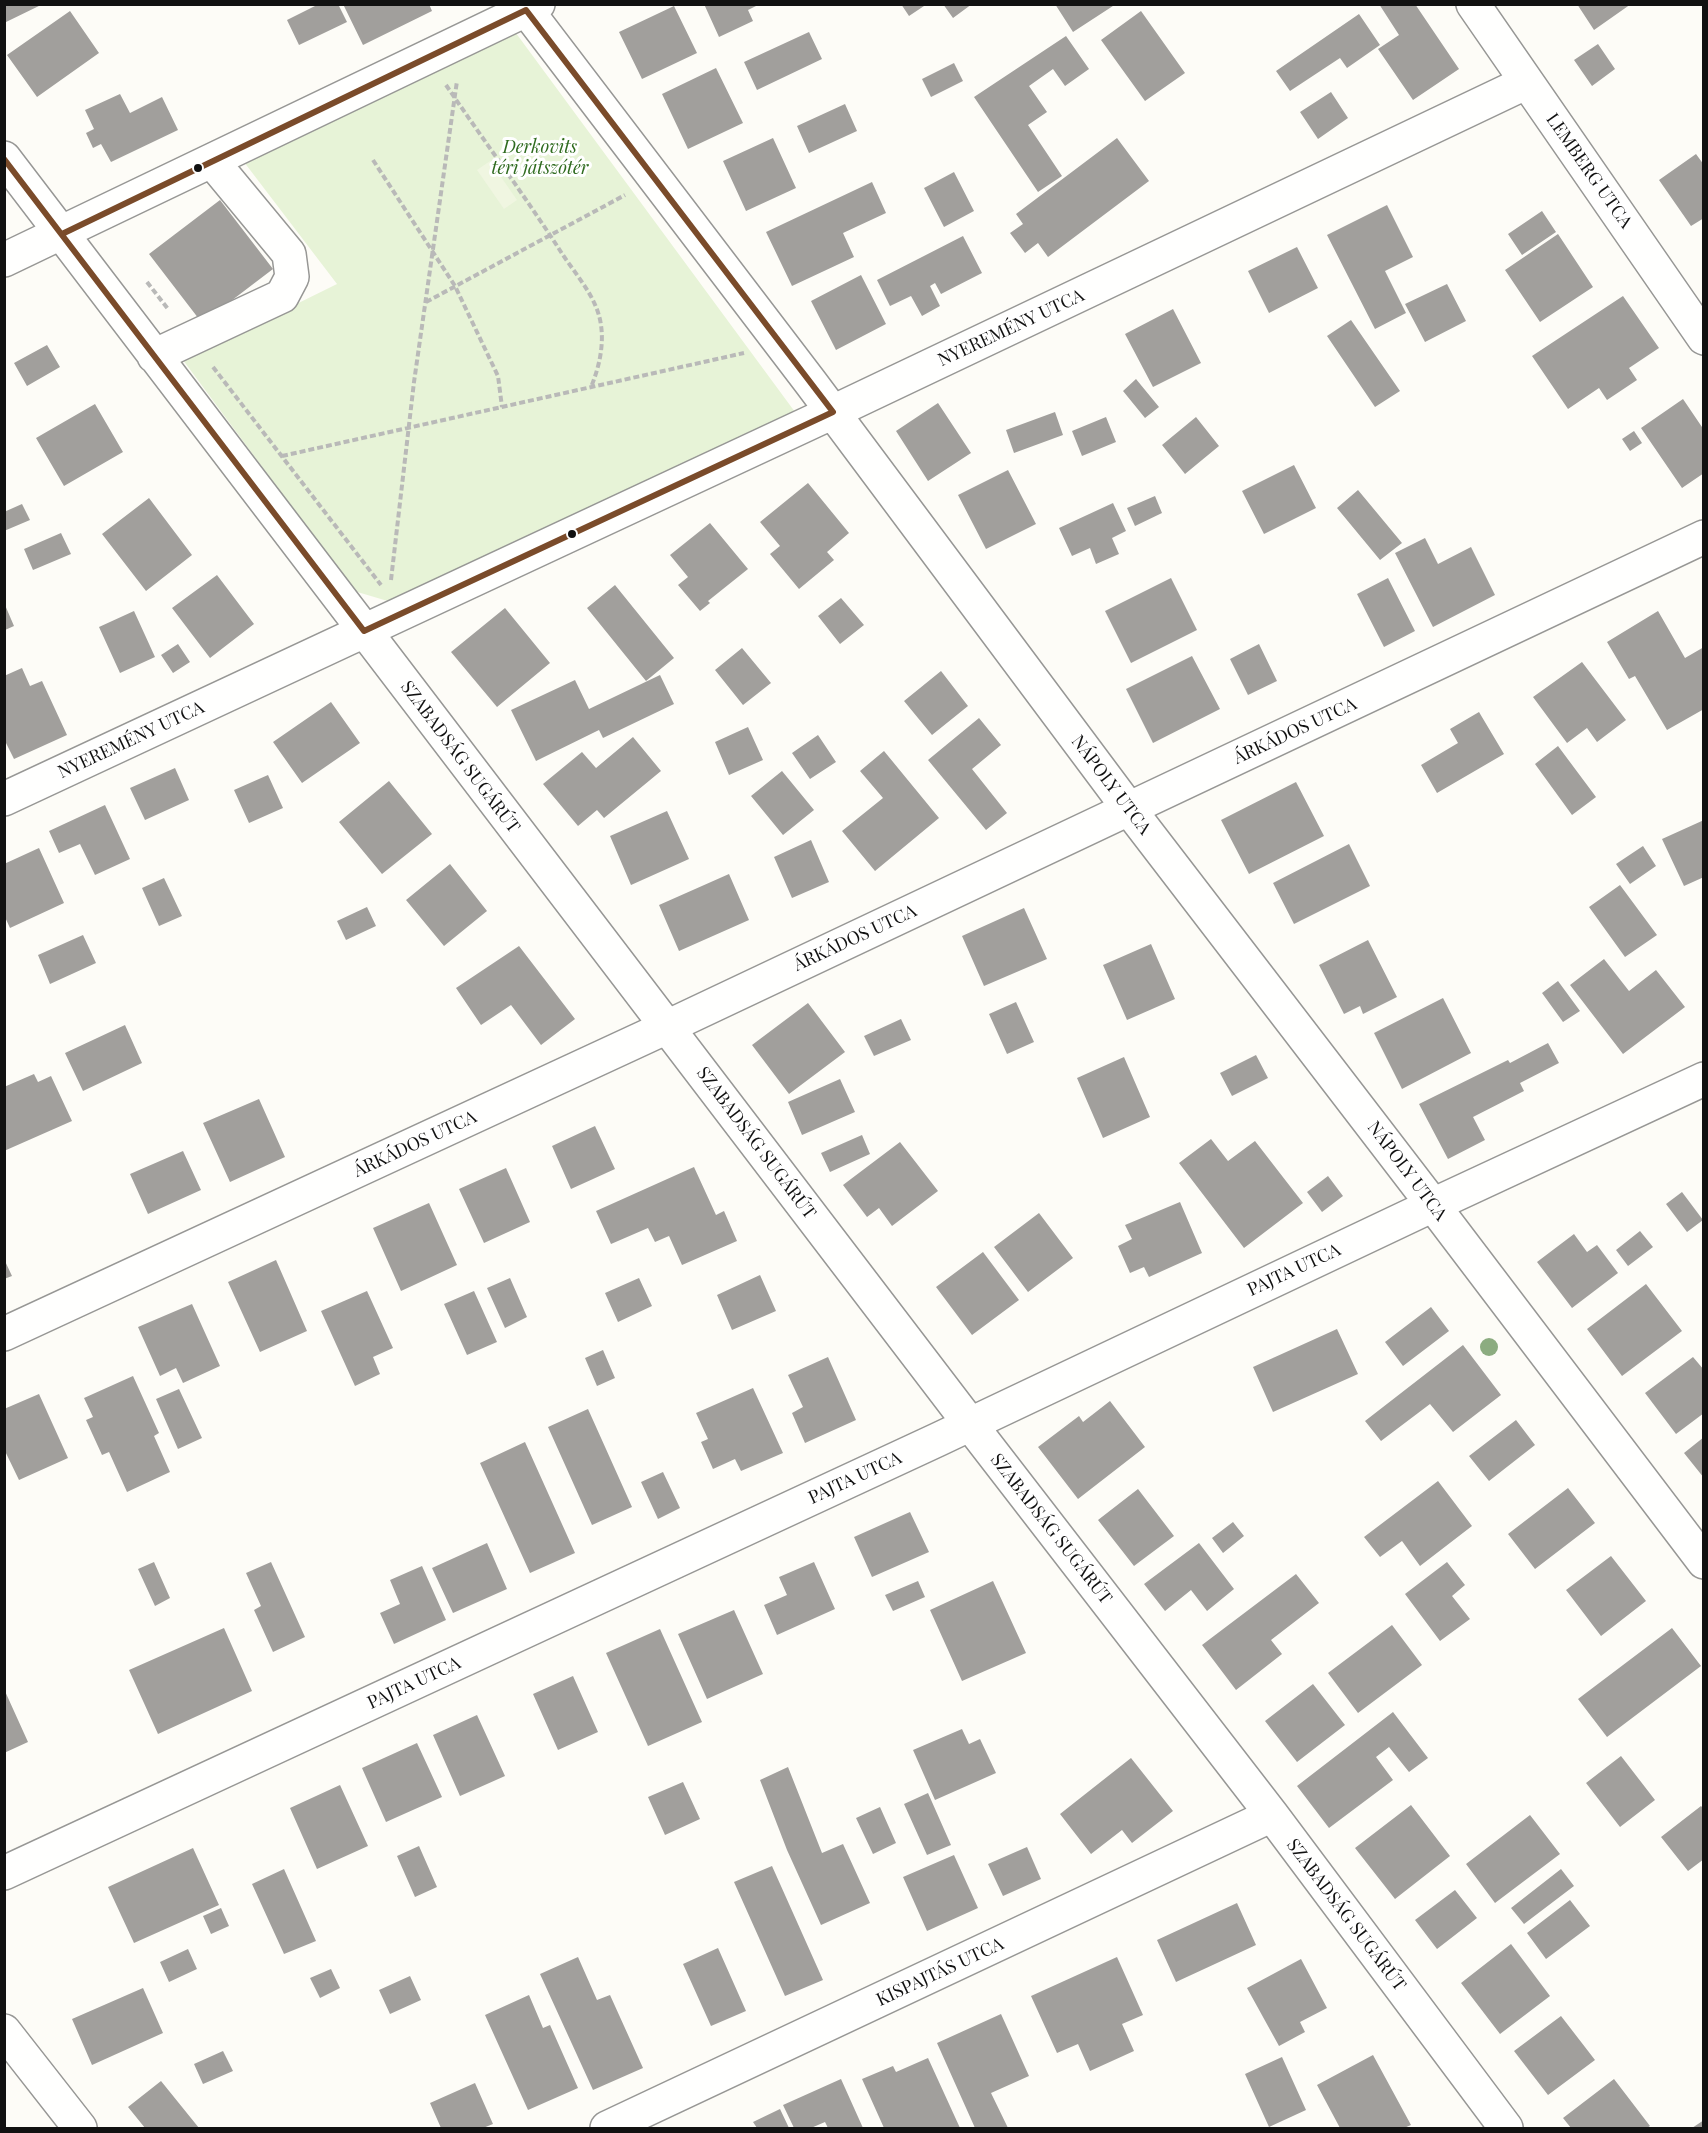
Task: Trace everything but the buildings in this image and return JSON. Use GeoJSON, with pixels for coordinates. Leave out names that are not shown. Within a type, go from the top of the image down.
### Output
{"type":"FeatureCollection","features":[{"type":"Feature","properties":{"kind":"street","name":"LEMBERG UTCA"},"geometry":{"type":"LineString","coordinates":[[1473,4],[1704,338]]}},
{"type":"Feature","properties":{"kind":"street"},"geometry":{"type":"LineString","coordinates":[[4,260],[171,182],[529,6]]}},
{"type":"Feature","properties":{"kind":"street","name":"NÁPOLY UTCA"},"geometry":{"type":"LineString","coordinates":[[529,6],[655,178],[782,344],[1129,809],[1704,1562]]}},
{"type":"Feature","properties":{"kind":"street","name":"NYEREMÉNY UTCA"},"geometry":{"type":"LineString","coordinates":[[4,799],[833,412],[1527,82]]}},
{"type":"Feature","properties":{"kind":"street","name":"SZABADSÁG SUGÁRÚT"},"geometry":{"type":"LineString","coordinates":[[4,158],[970,1424],[1272,1815],[1506,2128]]}},
{"type":"Feature","properties":{"kind":"street"},"geometry":{"type":"LineString","coordinates":[[154,356],[282,296],[292,277],[288,254],[212,161]]}},
{"type":"Feature","properties":{"kind":"street","name":"ÁRKÁDOS UTCA"},"geometry":{"type":"LineString","coordinates":[[4,1334],[667,1027],[1704,537]]}},
{"type":"Feature","properties":{"kind":"street","name":"PAJTA UTCA"},"geometry":{"type":"LineString","coordinates":[[4,1873],[970,1424],[1704,1079]]}},
{"type":"Feature","properties":{"kind":"street","name":"KISPAJTÁS UTCA"},"geometry":{"type":"LineString","coordinates":[[608,2128],[1272,1815]]}},
{"type":"Feature","properties":{"kind":"street"},"geometry":{"type":"LineString","coordinates":[[4,2031],[80,2128]]}},
{"type":"Feature","properties":{"kind":"path"},"geometry":{"type":"LineString","coordinates":[[391,580],[409,428],[463,40]]}},
{"type":"Feature","properties":{"kind":"path"},"geometry":{"type":"LineString","coordinates":[[427,58],[550,235],[596,307],[601,327],[602,348],[591,387]]}},
{"type":"Feature","properties":{"kind":"path"},"geometry":{"type":"LineString","coordinates":[[373,160],[455,286],[498,376],[502,407]]}},
{"type":"Feature","properties":{"kind":"path"},"geometry":{"type":"LineString","coordinates":[[426,302],[655,178]]}},
{"type":"Feature","properties":{"kind":"path"},"geometry":{"type":"LineString","coordinates":[[141,273],[402,613]]}},
{"type":"Feature","properties":{"kind":"path"},"geometry":{"type":"LineString","coordinates":[[282,456],[782,344]]}},
{"type":"Feature","properties":{"kind":"green space","name":"Derkovits téri játszótér"},"geometry":{"type":"Polygon","coordinates":[[[510,25],[795,412],[391,602],[354,591],[183,360],[337,284],[244,162],[510,25]]]}},
{"type":"Feature","properties":{"kind":"green space"},"geometry":{"type":"Polygon","coordinates":[[[490,161],[517,200],[504,209],[477,170],[490,161]]]}},
{"type":"Feature","properties":{"kind":"transit line"},"geometry":{"type":"LineString","coordinates":[[4,159],[364,631],[833,412],[526,10],[62,234]]}}]}
